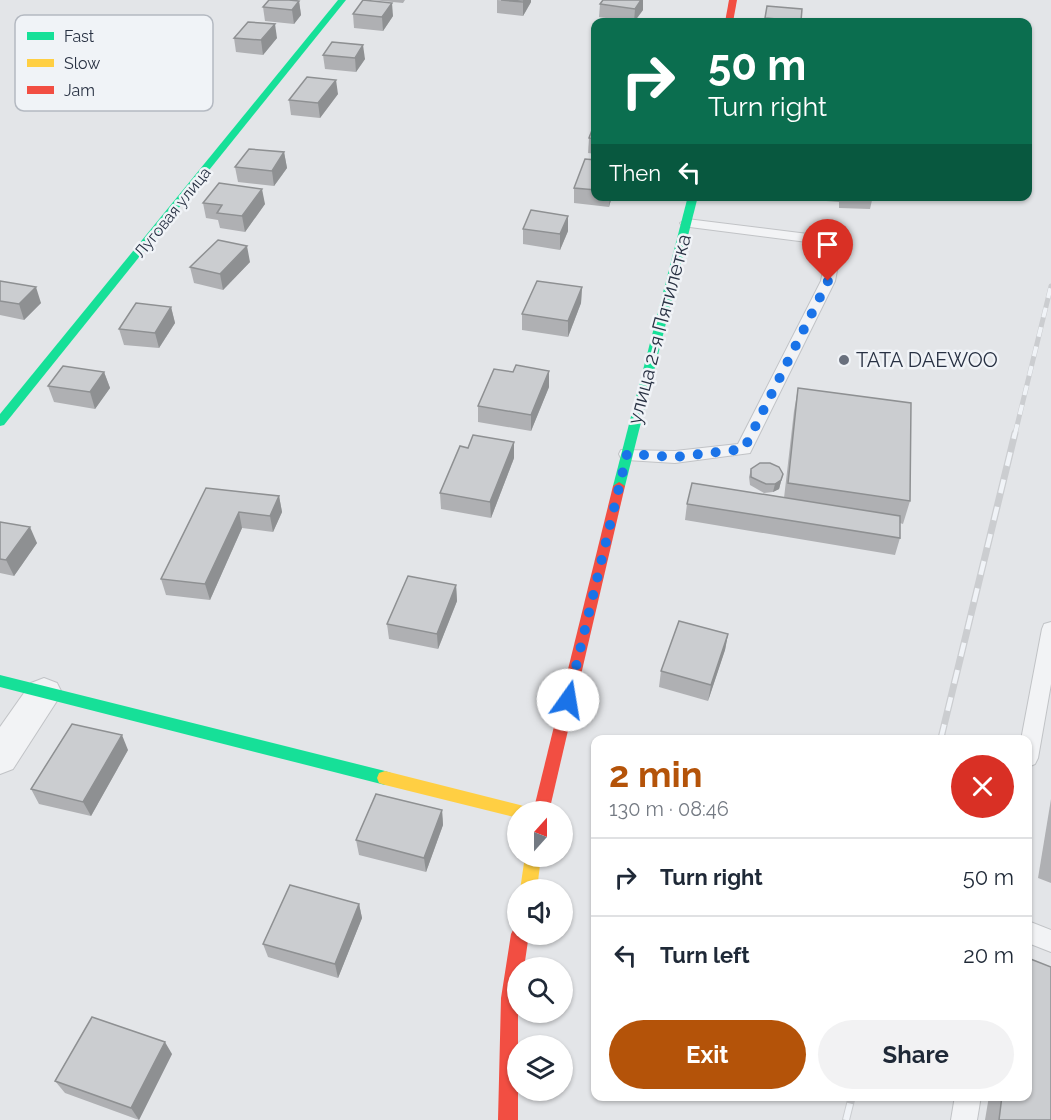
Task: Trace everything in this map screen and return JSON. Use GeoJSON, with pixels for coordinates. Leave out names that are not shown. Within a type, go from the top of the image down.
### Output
{"type":"FeatureCollection","features":[{"type":"Feature","properties":{"kind":"street","name":"Луговая улица"},"geometry":{"type":"LineString","coordinates":[[0,422],[342,0]]}},
{"type":"Feature","properties":{"kind":"street"},"geometry":{"type":"LineString","coordinates":[[730,18],[733,0]]}},
{"type":"Feature","properties":{"kind":"street","name":"улица 2-я Пятилетка"},"geometry":{"type":"LineString","coordinates":[[544,801],[627,454],[692,201]]}},
{"type":"Feature","properties":{"kind":"street"},"geometry":{"type":"LineString","coordinates":[[0,681],[507,809]]}},
{"type":"Feature","properties":{"kind":"street"},"geometry":{"type":"LineString","coordinates":[[0,758],[44,693]]}},
{"type":"Feature","properties":{"kind":"street"},"geometry":{"type":"LineString","coordinates":[[508,1120],[510,998],[518,945]]}},
{"type":"Feature","properties":{"kind":"lane"},"geometry":{"type":"LineString","coordinates":[[627,454],[675,457],[744,449],[828,281],[834,249],[819,239],[687,223]]}},
{"type":"Feature","properties":{"kind":"lane"},"geometry":{"type":"LineString","coordinates":[[1032,736],[1051,629]]}},
{"type":"Feature","properties":{"kind":"lane"},"geometry":{"type":"LineString","coordinates":[[1032,934],[1051,941]]}},
{"type":"Feature","properties":{"kind":"lane"},"geometry":{"type":"LineString","coordinates":[[964,1120],[967,1101]]}},
{"type":"Feature","properties":{"kind":"building"},"geometry":{"type":"Polygon","coordinates":[[[269,0],[299,1],[292,10],[263,7],[269,0]]]}},
{"type":"Feature","properties":{"kind":"building"},"geometry":{"type":"Polygon","coordinates":[[[363,0],[392,3],[382,17],[353,14],[363,0]]]}},
{"type":"Feature","properties":{"kind":"building"},"geometry":{"type":"Polygon","coordinates":[[[501,0],[525,0],[523,2],[501,0]]]}},
{"type":"Feature","properties":{"kind":"building"},"geometry":{"type":"Polygon","coordinates":[[[603,0],[641,0],[635,9],[600,4],[603,0]]]}},
{"type":"Feature","properties":{"kind":"building"},"geometry":{"type":"Polygon","coordinates":[[[767,6],[802,9],[801,18],[765,18],[767,6]]]}},
{"type":"Feature","properties":{"kind":"building"},"geometry":{"type":"Polygon","coordinates":[[[248,22],[275,24],[261,40],[234,38],[248,22]]]}},
{"type":"Feature","properties":{"kind":"building"},"geometry":{"type":"Polygon","coordinates":[[[332,42],[363,45],[355,58],[323,55],[332,42]]]}},
{"type":"Feature","properties":{"kind":"building"},"geometry":{"type":"Polygon","coordinates":[[[307,77],[336,80],[318,103],[289,100],[307,77]]]}},
{"type":"Feature","properties":{"kind":"building"},"geometry":{"type":"Polygon","coordinates":[[[249,149],[284,152],[272,171],[235,167],[249,149]]]}},
{"type":"Feature","properties":{"kind":"building"},"geometry":{"type":"Polygon","coordinates":[[[585,159],[591,160],[591,190],[574,188],[585,159]]]}},
{"type":"Feature","properties":{"kind":"building"},"geometry":{"type":"Polygon","coordinates":[[[219,183],[262,189],[242,216],[217,213],[222,205],[203,203],[219,183]]]}},
{"type":"Feature","properties":{"kind":"building"},"geometry":{"type":"Polygon","coordinates":[[[531,210],[568,216],[560,234],[523,229],[531,210]]]}},
{"type":"Feature","properties":{"kind":"building"},"geometry":{"type":"Polygon","coordinates":[[[218,240],[247,246],[220,274],[190,267],[218,240]]]}},
{"type":"Feature","properties":{"kind":"building"},"geometry":{"type":"Polygon","coordinates":[[[0,281],[36,287],[19,304],[0,301],[0,281]]]}},
{"type":"Feature","properties":{"kind":"building"},"geometry":{"type":"Polygon","coordinates":[[[537,281],[582,287],[568,321],[522,314],[537,281]]]}},
{"type":"Feature","properties":{"kind":"building"},"geometry":{"type":"Polygon","coordinates":[[[136,303],[171,307],[155,333],[119,329],[136,303]]]}},
{"type":"Feature","properties":{"kind":"building"},"geometry":{"type":"Polygon","coordinates":[[[516,365],[549,371],[531,415],[478,406],[494,369],[513,372],[516,365]]]}},
{"type":"Feature","properties":{"kind":"building"},"geometry":{"type":"Polygon","coordinates":[[[63,366],[104,372],[90,392],[48,386],[63,366]]]}},
{"type":"Feature","properties":{"kind":"building"},"geometry":{"type":"Polygon","coordinates":[[[798,388],[911,403],[910,501],[788,483],[798,388]]]}},
{"type":"Feature","properties":{"kind":"building"},"geometry":{"type":"Polygon","coordinates":[[[473,435],[514,442],[490,502],[440,493],[460,446],[468,448],[473,435]]]}},
{"type":"Feature","properties":{"kind":"building"},"geometry":{"type":"Polygon","coordinates":[[[760,463],[770,463],[779,467],[783,474],[781,480],[775,484],[766,484],[751,477],[751,469],[760,463]]]}},
{"type":"Feature","properties":{"kind":"building"},"geometry":{"type":"Polygon","coordinates":[[[692,483],[900,516],[900,538],[687,504],[692,483]]]}},
{"type":"Feature","properties":{"kind":"building"},"geometry":{"type":"Polygon","coordinates":[[[206,488],[279,496],[270,516],[239,512],[205,584],[161,579],[206,488]]]}},
{"type":"Feature","properties":{"kind":"building"},"geometry":{"type":"Polygon","coordinates":[[[0,522],[30,527],[6,560],[0,559],[0,522]]]}},
{"type":"Feature","properties":{"kind":"building"},"geometry":{"type":"Polygon","coordinates":[[[408,576],[456,585],[437,634],[387,624],[408,576]]]}},
{"type":"Feature","properties":{"kind":"building"},"geometry":{"type":"Polygon","coordinates":[[[679,621],[728,634],[711,685],[661,671],[679,621]]]}},
{"type":"Feature","properties":{"kind":"building"},"geometry":{"type":"Polygon","coordinates":[[[72,724],[122,735],[83,802],[31,789],[72,724]]]}},
{"type":"Feature","properties":{"kind":"building"},"geometry":{"type":"Polygon","coordinates":[[[376,794],[442,810],[424,858],[356,840],[376,794]]]}},
{"type":"Feature","properties":{"kind":"building"},"geometry":{"type":"Polygon","coordinates":[[[290,885],[359,904],[335,964],[263,944],[290,885]]]}},
{"type":"Feature","properties":{"kind":"building"},"geometry":{"type":"Polygon","coordinates":[[[1032,960],[1051,967],[1051,1120],[999,1120],[1001,1101],[1032,1101],[1032,960]]]}},
{"type":"Feature","properties":{"kind":"building"},"geometry":{"type":"Polygon","coordinates":[[[92,1017],[165,1042],[131,1108],[55,1081],[92,1017]]]}},
{"type":"Feature","properties":{"kind":"railway"},"geometry":{"type":"LineString","coordinates":[[1015,434],[1051,286]]}},
{"type":"Feature","properties":{"kind":"railway"},"geometry":{"type":"LineString","coordinates":[[942,735],[1015,433]]}},
{"type":"Feature","properties":{"kind":"railway"},"geometry":{"type":"LineString","coordinates":[[846,1120],[851,1101]]}},
{"type":"Feature","properties":{"kind":"traffic: fast"},"geometry":{"type":"LineString","coordinates":[[0,422],[342,0]]}},
{"type":"Feature","properties":{"kind":"traffic: fast"},"geometry":{"type":"LineString","coordinates":[[619,486],[692,201]]}},
{"type":"Feature","properties":{"kind":"traffic: fast"},"geometry":{"type":"LineString","coordinates":[[0,681],[385,778]]}},
{"type":"Feature","properties":{"kind":"traffic: slow"},"geometry":{"type":"LineString","coordinates":[[385,778],[507,809]]}},
{"type":"Feature","properties":{"kind":"traffic: slow"},"geometry":{"type":"LineString","coordinates":[[530,879],[531,867]]}},
{"type":"Feature","properties":{"kind":"traffic: jam"},"geometry":{"type":"LineString","coordinates":[[730,18],[733,0]]}},
{"type":"Feature","properties":{"kind":"traffic: jam"},"geometry":{"type":"LineString","coordinates":[[544,801],[619,486]]}},
{"type":"Feature","properties":{"kind":"traffic: jam"},"geometry":{"type":"LineString","coordinates":[[508,1120],[510,998],[518,945]]}},
{"type":"Feature","properties":{"kind":"place","name":"TATA DAEWOO"},"geometry":{"type":"Point","coordinates":[844,360]}},
{"type":"Feature","properties":{"kind":"route"},"geometry":{"type":"LineString","coordinates":[[568,700],[627,454],[675,457],[744,449],[828,281]]}}]}
